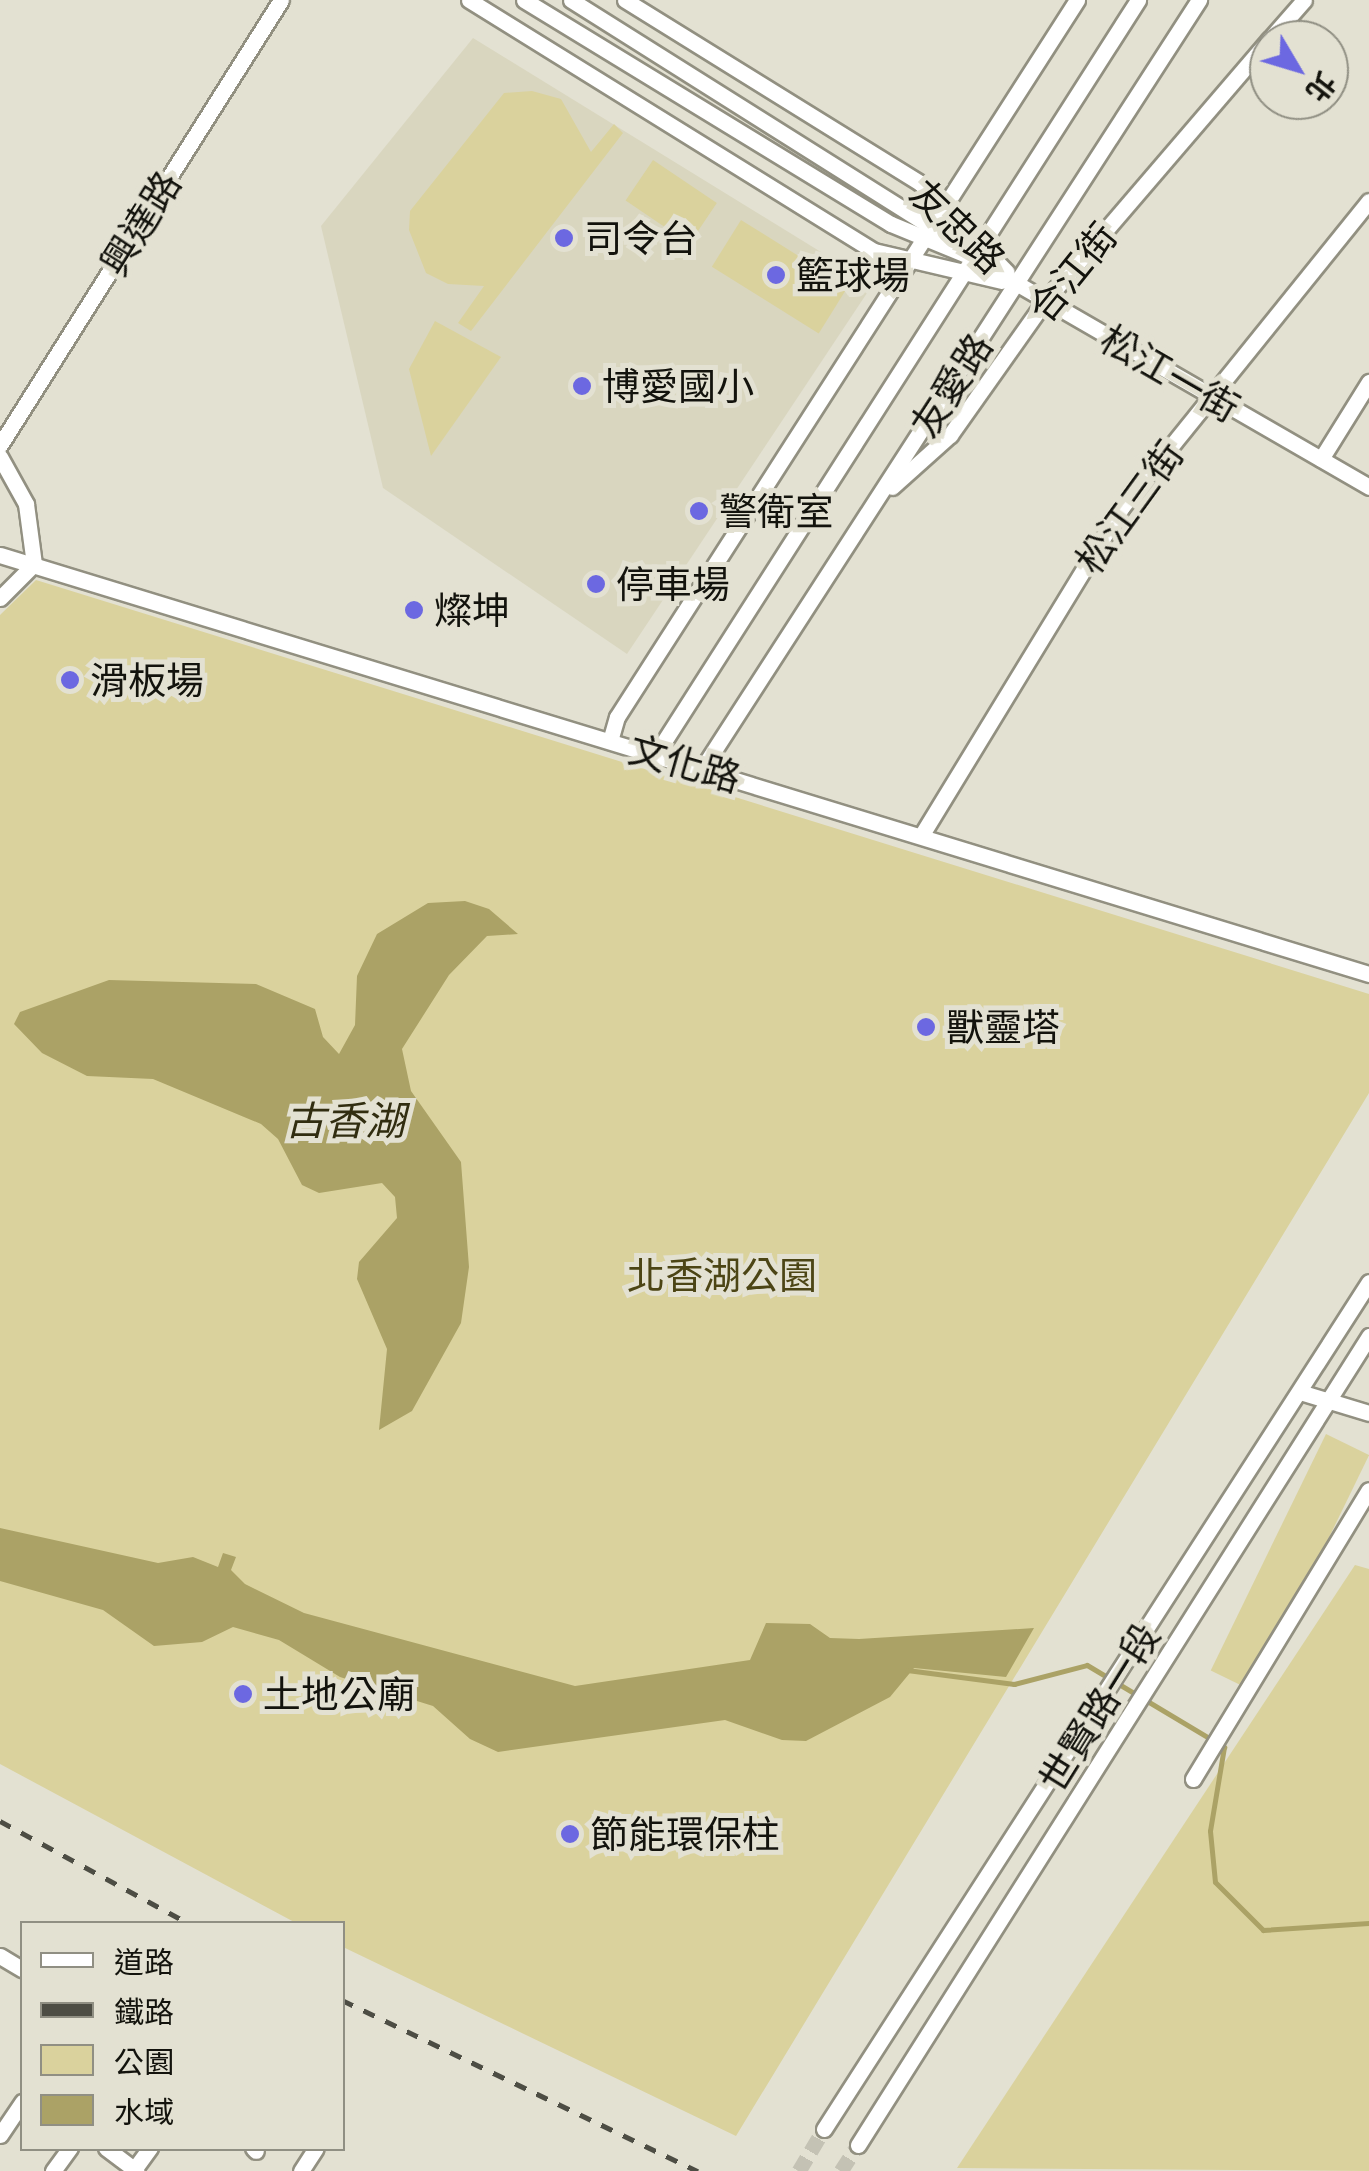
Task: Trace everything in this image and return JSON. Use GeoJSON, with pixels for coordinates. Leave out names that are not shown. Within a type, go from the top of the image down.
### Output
{"type":"FeatureCollection","features":[{"type":"Feature","properties":{"kind":"street","name":"興達路"},"geometry":{"type":"LineString","coordinates":[[0,445],[281,0]]}},
{"type":"Feature","properties":{"kind":"street","name":"友忠路"},"geometry":{"type":"LineString","coordinates":[[469,0],[874,251],[910,263],[1016,283]]}},
{"type":"Feature","properties":{"kind":"street","name":"友忠路"},"geometry":{"type":"LineString","coordinates":[[524,0],[891,224],[930,233]]}},
{"type":"Feature","properties":{"kind":"street","name":"友忠路"},"geometry":{"type":"LineString","coordinates":[[571,0],[971,258]]}},
{"type":"Feature","properties":{"kind":"street","name":"友忠路"},"geometry":{"type":"LineString","coordinates":[[625,0],[920,183],[1016,283]]}},
{"type":"Feature","properties":{"kind":"street"},"geometry":{"type":"LineString","coordinates":[[610,741],[617,718],[1078,0]]}},
{"type":"Feature","properties":{"kind":"street","name":"友愛路"},"geometry":{"type":"LineString","coordinates":[[656,754],[1138,0]]}},
{"type":"Feature","properties":{"kind":"street","name":"友愛路"},"geometry":{"type":"LineString","coordinates":[[702,769],[1199,0]]}},
{"type":"Feature","properties":{"kind":"street","name":"合江街"},"geometry":{"type":"LineString","coordinates":[[1286,20],[1304,0]]}},
{"type":"Feature","properties":{"kind":"street","name":"合江街"},"geometry":{"type":"LineString","coordinates":[[875,502],[950,435],[1045,302],[1249,63]]}},
{"type":"Feature","properties":{"kind":"street","name":"松江三街"},"geometry":{"type":"LineString","coordinates":[[921,836],[1122,507],[1369,201]]}},
{"type":"Feature","properties":{"kind":"street","name":"松江一街"},"geometry":{"type":"LineString","coordinates":[[971,258],[1369,488]]}},
{"type":"Feature","properties":{"kind":"street"},"geometry":{"type":"LineString","coordinates":[[1320,459],[1369,382]]}},
{"type":"Feature","properties":{"kind":"street"},"geometry":{"type":"LineString","coordinates":[[0,457],[26,504],[34,564],[0,598]]}},
{"type":"Feature","properties":{"kind":"street","name":"文化路"},"geometry":{"type":"LineString","coordinates":[[0,555],[1369,974]]}},
{"type":"Feature","properties":{"kind":"street","name":"世賢路一段"},"geometry":{"type":"LineString","coordinates":[[824,2129],[1369,1282]]}},
{"type":"Feature","properties":{"kind":"street","name":"世賢路一段"},"geometry":{"type":"LineString","coordinates":[[858,2146],[1172,1655],[1369,1336]]}},
{"type":"Feature","properties":{"kind":"street"},"geometry":{"type":"LineString","coordinates":[[1300,1392],[1369,1413]]}},
{"type":"Feature","properties":{"kind":"street"},"geometry":{"type":"LineString","coordinates":[[1194,1779],[1369,1490]]}},
{"type":"Feature","properties":{"kind":"street"},"geometry":{"type":"LineString","coordinates":[[0,2135],[20,2105]]}},
{"type":"Feature","properties":{"kind":"street"},"geometry":{"type":"LineString","coordinates":[[110,2151],[134,2171]]}},
{"type":"Feature","properties":{"kind":"shaded area","name":"博愛國小"},"geometry":{"type":"Polygon","coordinates":[[[473,38],[873,284],[627,654],[383,488],[321,226],[473,38]]]}},
{"type":"Feature","properties":{"kind":"green space"},"geometry":{"type":"Polygon","coordinates":[[[532,91],[561,99],[591,152],[614,124],[623,133],[471,331],[458,323],[484,286],[448,284],[426,273],[409,230],[410,211],[504,93],[532,91]]]}},
{"type":"Feature","properties":{"kind":"green space","name":"籃球場"},"geometry":{"type":"Polygon","coordinates":[[[653,160],[717,203],[689,244],[626,201],[653,160]]]}},
{"type":"Feature","properties":{"kind":"green space","name":"籃球場"},"geometry":{"type":"Polygon","coordinates":[[[741,220],[848,287],[819,333],[712,267],[741,220]]]}},
{"type":"Feature","properties":{"kind":"green space"},"geometry":{"type":"Polygon","coordinates":[[[435,321],[501,357],[431,456],[409,369],[435,321]]]}},
{"type":"Feature","properties":{"kind":"green space","name":"北香湖公園"},"geometry":{"type":"Polygon","coordinates":[[[36,580],[1369,994],[1369,1093],[736,2136],[345,1948],[345,1921],[292,1921],[0,1764],[0,615],[36,580]]]}},
{"type":"Feature","properties":{"kind":"green space"},"geometry":{"type":"Polygon","coordinates":[[[1326,1434],[1369,1455],[1254,1691],[1211,1670],[1326,1434]]]}},
{"type":"Feature","properties":{"kind":"green space"},"geometry":{"type":"Polygon","coordinates":[[[1355,1565],[1369,1569],[1369,2171],[957,2168],[1355,1565]]]}},
{"type":"Feature","properties":{"kind":"water","name":"古香湖"},"geometry":{"type":"Polygon","coordinates":[[[465,901],[489,909],[518,934],[487,936],[449,975],[402,1049],[411,1091],[461,1162],[469,1267],[461,1323],[412,1411],[379,1430],[387,1349],[357,1279],[359,1262],[397,1218],[395,1197],[382,1183],[319,1193],[302,1185],[278,1139],[261,1124],[153,1079],[87,1076],[42,1053],[14,1024],[20,1012],[109,980],[256,984],[315,1009],[323,1037],[339,1054],[355,1025],[357,976],[377,934],[428,903],[465,901]]]}},
{"type":"Feature","properties":{"kind":"water"},"geometry":{"type":"Polygon","coordinates":[[[0,1528],[158,1563],[193,1557],[218,1567],[223,1553],[236,1557],[231,1570],[245,1584],[304,1613],[575,1686],[750,1660],[766,1623],[810,1624],[830,1638],[859,1639],[1034,1628],[1006,1677],[914,1668],[890,1697],[806,1741],[782,1740],[725,1720],[498,1752],[470,1739],[433,1706],[340,1677],[279,1640],[233,1627],[202,1642],[154,1646],[103,1610],[0,1581],[0,1528]]]}},
{"type":"Feature","properties":{"kind":"waterway"},"geometry":{"type":"LineString","coordinates":[[907,1670],[1014,1684],[1087,1665],[1224,1747],[1210,1831],[1215,1882],[1263,1930],[1369,1923]]}},
{"type":"Feature","properties":{"kind":"tunnel"},"geometry":{"type":"LineString","coordinates":[[799,2171],[824,2129]]}},
{"type":"Feature","properties":{"kind":"tunnel"},"geometry":{"type":"LineString","coordinates":[[841,2171],[858,2145]]}},
{"type":"Feature","properties":{"kind":"railway"},"geometry":{"type":"LineString","coordinates":[[0,1821],[184,1921]]}},
{"type":"Feature","properties":{"kind":"railway"},"geometry":{"type":"LineString","coordinates":[[345,2001],[698,2171]]}},
{"type":"Feature","properties":{"kind":"place","name":"司令台"},"geometry":{"type":"Point","coordinates":[564,238]}},
{"type":"Feature","properties":{"kind":"place","name":"籃球場"},"geometry":{"type":"Point","coordinates":[776,275]}},
{"type":"Feature","properties":{"kind":"place","name":"博愛國小"},"geometry":{"type":"Point","coordinates":[582,386]}},
{"type":"Feature","properties":{"kind":"place","name":"警衛室"},"geometry":{"type":"Point","coordinates":[699,511]}},
{"type":"Feature","properties":{"kind":"place","name":"停車場"},"geometry":{"type":"Point","coordinates":[596,584]}},
{"type":"Feature","properties":{"kind":"place","name":"燦坤"},"geometry":{"type":"Point","coordinates":[414,610]}},
{"type":"Feature","properties":{"kind":"place","name":"滑板場"},"geometry":{"type":"Point","coordinates":[70,680]}},
{"type":"Feature","properties":{"kind":"place","name":"獸靈塔"},"geometry":{"type":"Point","coordinates":[926,1027]}},
{"type":"Feature","properties":{"kind":"place","name":"土地公廟"},"geometry":{"type":"Point","coordinates":[243,1694]}},
{"type":"Feature","properties":{"kind":"place","name":"節能環保柱"},"geometry":{"type":"Point","coordinates":[570,1834]}}]}
